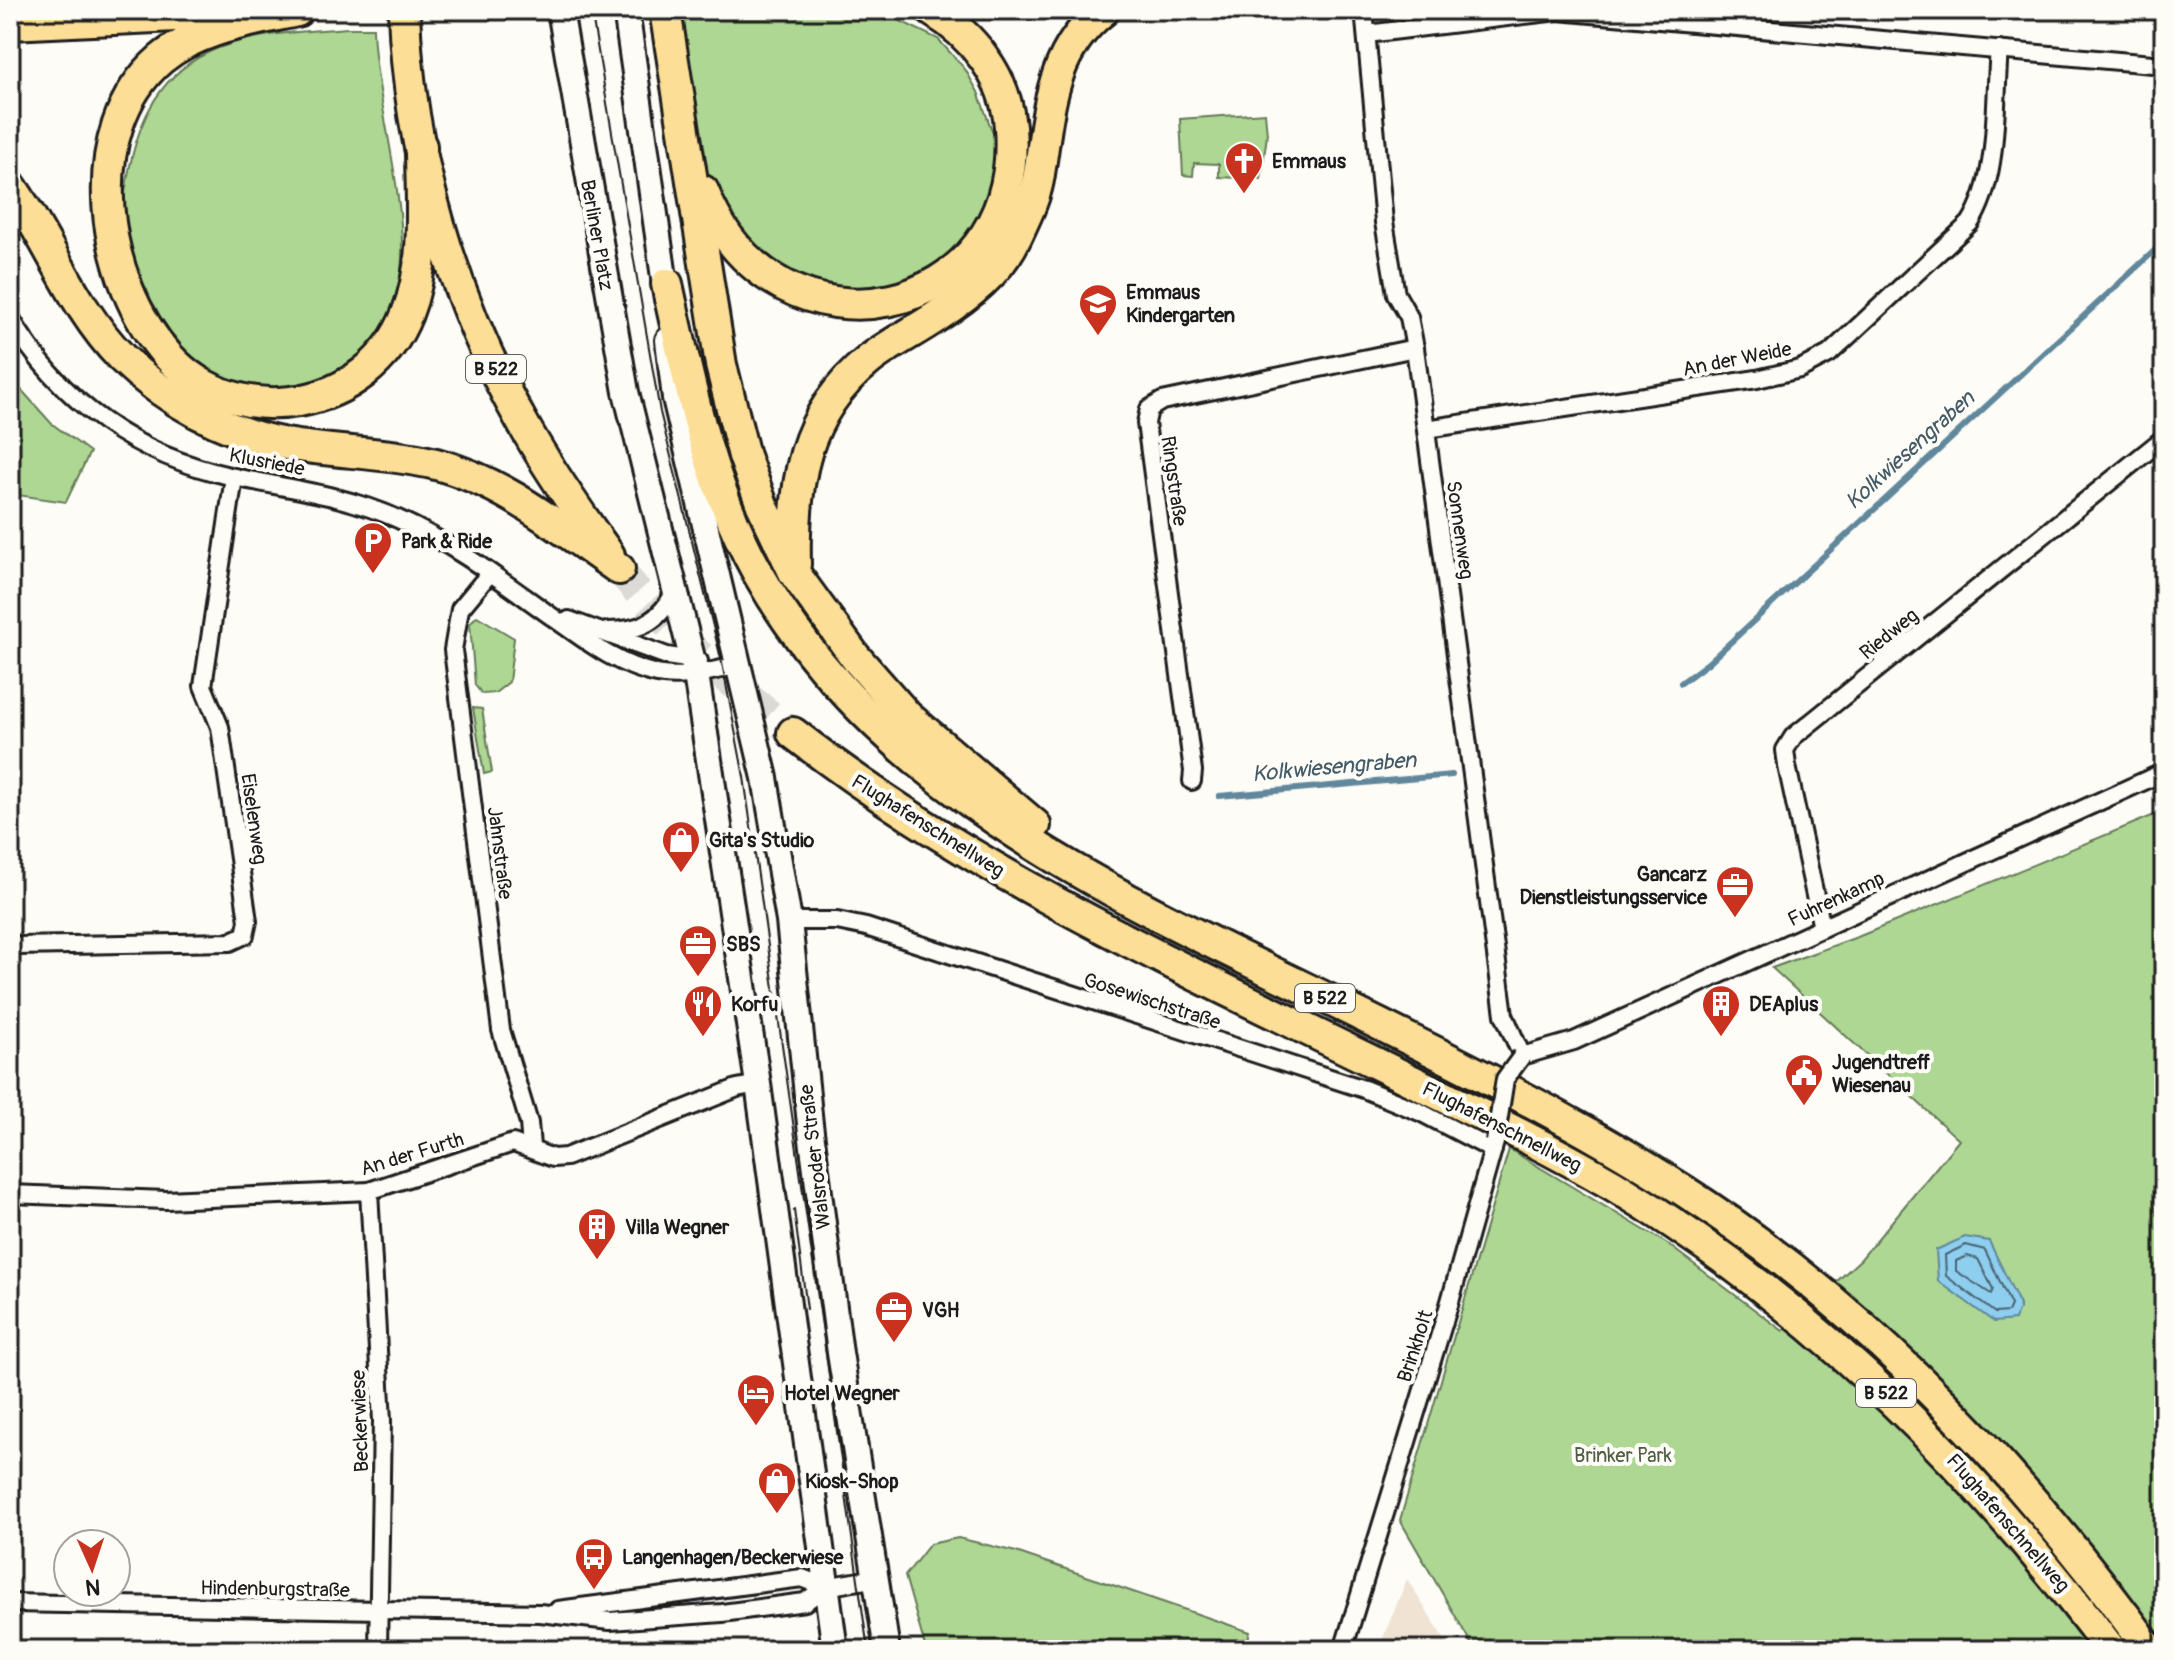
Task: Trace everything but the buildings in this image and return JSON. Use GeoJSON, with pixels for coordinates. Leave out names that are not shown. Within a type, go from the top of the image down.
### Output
{"type":"FeatureCollection","features":[{"type":"Feature","properties":{"kind":"highway"},"geometry":{"type":"LineString","coordinates":[[10,24],[311,10]]}},
{"type":"Feature","properties":{"kind":"highway","name":"B 522"},"geometry":{"type":"LineString","coordinates":[[10,185],[93,322],[122,357],[176,399],[206,417],[260,437],[287,444],[394,456],[474,477],[509,494],[619,569],[561,487],[521,421],[497,373],[451,260],[421,146],[404,10]]}},
{"type":"Feature","properties":{"kind":"highway"},"geometry":{"type":"LineString","coordinates":[[665,10],[716,337],[732,415],[762,505],[795,574],[843,641],[907,716],[1033,822],[1058,860]]}},
{"type":"Feature","properties":{"kind":"highway"},"geometry":{"type":"LineString","coordinates":[[689,156],[712,215],[732,246],[761,273],[798,294],[829,303],[859,305],[888,301],[920,291],[947,275],[970,256],[990,229],[1010,175],[1011,146],[1003,91],[990,66],[957,28],[931,10]]}},
{"type":"Feature","properties":{"kind":"highway"},"geometry":{"type":"LineString","coordinates":[[795,574],[793,505],[808,445],[823,417],[843,387],[869,360],[969,295],[992,273],[1013,243],[1031,206],[1039,176],[1044,125],[1058,68],[1072,43],[1104,10]]}},
{"type":"Feature","properties":{"kind":"highway"},"geometry":{"type":"LineString","coordinates":[[297,11],[225,27],[183,45],[162,59],[138,84],[122,113],[109,175],[111,230],[133,300],[149,331],[169,358],[216,392],[243,401],[274,405],[308,401],[340,389],[369,371],[392,344],[403,323],[417,275],[421,242],[421,146]]}},
{"type":"Feature","properties":{"kind":"highway","name":"B 522"},"geometry":{"type":"LineString","coordinates":[[667,284],[711,464],[731,518],[787,620],[829,676],[903,749],[964,797],[1058,860]]}},
{"type":"Feature","properties":{"kind":"highway","name":"Flughafenschnellweg"},"geometry":{"type":"LineString","coordinates":[[793,733],[853,780],[927,830],[1044,897],[1519,1133],[1669,1221],[1749,1278],[1823,1337],[1938,1442],[1994,1502],[2111,1650]]}},
{"type":"Feature","properties":{"kind":"highway","name":"Flughafenschnellweg"},"geometry":{"type":"LineString","coordinates":[[1058,860],[1214,944],[1405,1037],[1592,1135],[1684,1191],[1842,1312],[1957,1418],[2083,1561],[2150,1650]]}},
{"type":"Feature","properties":{"kind":"main road","name":"Berliner Platz"},"geometry":{"type":"LineString","coordinates":[[560,12],[611,316],[640,455],[694,667]]}},
{"type":"Feature","properties":{"kind":"main road"},"geometry":{"type":"LineString","coordinates":[[626,12],[667,284]]}},
{"type":"Feature","properties":{"kind":"main road","name":"Walsroder Straße"},"geometry":{"type":"LineString","coordinates":[[667,284],[668,346],[691,470],[765,778],[789,921],[810,1124],[840,1353],[887,1650]]}},
{"type":"Feature","properties":{"kind":"main road"},"geometry":{"type":"LineString","coordinates":[[694,667],[758,1084],[835,1650]]}},
{"type":"Feature","properties":{"kind":"street","name":"Sonnenweg"},"geometry":{"type":"LineString","coordinates":[[1364,10],[1384,222],[1396,294],[1409,317],[1415,348],[1504,1015],[1522,1056]]}},
{"type":"Feature","properties":{"kind":"street"},"geometry":{"type":"LineString","coordinates":[[1367,34],[1558,11],[2164,65]]}},
{"type":"Feature","properties":{"kind":"street","name":"An der Weide"},"geometry":{"type":"LineString","coordinates":[[1426,429],[1757,379],[1800,369],[1829,354],[1970,223],[1982,205],[1987,182],[1999,50]]}},
{"type":"Feature","properties":{"kind":"street","name":"Klusriede"},"geometry":{"type":"LineString","coordinates":[[10,317],[51,377],[102,422],[161,454],[234,477],[354,501],[426,532],[621,662],[656,674],[694,667],[740,665]]}},
{"type":"Feature","properties":{"kind":"street","name":"Ringstraße"},"geometry":{"type":"LineString","coordinates":[[1192,781],[1146,423],[1149,409],[1162,401],[1415,348]]}},
{"type":"Feature","properties":{"kind":"street","name":"Riedweg"},"geometry":{"type":"LineString","coordinates":[[1822,928],[1787,766],[1785,750],[1793,737],[2164,438]]}},
{"type":"Feature","properties":{"kind":"street","name":"Eiselenweg"},"geometry":{"type":"LineString","coordinates":[[10,942],[17,946],[230,942],[245,935],[248,921],[220,727],[203,686],[234,477]]}},
{"type":"Feature","properties":{"kind":"street","name":"Jahnstraße"},"geometry":{"type":"LineString","coordinates":[[490,573],[460,609],[453,634],[453,650],[501,1030],[529,1123],[531,1147]]}},
{"type":"Feature","properties":{"kind":"street","name":"Klusriede"},"geometry":{"type":"LineString","coordinates":[[594,630],[640,628],[659,617],[675,591]]}},
{"type":"Feature","properties":{"kind":"street","name":"Klusriede"},"geometry":{"type":"LineString","coordinates":[[545,611],[694,667]]}},
{"type":"Feature","properties":{"kind":"street","name":"Fuhrenkamp"},"geometry":{"type":"LineString","coordinates":[[1522,1056],[1574,1041],[2164,772]]}},
{"type":"Feature","properties":{"kind":"street","name":"Gosewischstraße"},"geometry":{"type":"LineString","coordinates":[[789,921],[837,921],[866,927],[1364,1089],[1494,1146]]}},
{"type":"Feature","properties":{"kind":"street","name":"Brinkholt"},"geometry":{"type":"LineString","coordinates":[[1343,1650],[1494,1146],[1505,1079],[1522,1056]]}},
{"type":"Feature","properties":{"kind":"street","name":"An der Furth"},"geometry":{"type":"LineString","coordinates":[[10,1194],[166,1200],[369,1191],[513,1143],[531,1147],[553,1158],[566,1157],[737,1088],[758,1084]]}},
{"type":"Feature","properties":{"kind":"street","name":"Beckerwiese"},"geometry":{"type":"LineString","coordinates":[[369,1191],[382,1421],[378,1650]]}},
{"type":"Feature","properties":{"kind":"street","name":"Hindenburgstraße"},"geometry":{"type":"LineString","coordinates":[[540,1613],[802,1578],[825,1587]]}},
{"type":"Feature","properties":{"kind":"street","name":"Hindenburgstraße"},"geometry":{"type":"LineString","coordinates":[[10,1603],[540,1613],[610,1621],[658,1619],[805,1602],[825,1587],[877,1578]]}},
{"type":"Feature","properties":{"kind":"shaded area"},"geometry":{"type":"Polygon","coordinates":[[[1407,1579],[1451,1650],[1378,1650],[1407,1579]]]}},
{"type":"Feature","properties":{"kind":"green space"},"geometry":{"type":"Polygon","coordinates":[[[843,10],[892,17],[938,39],[965,69],[978,92],[997,145],[996,160],[985,206],[958,250],[937,268],[865,296],[768,269],[709,181],[680,13],[843,10]]]}},
{"type":"Feature","properties":{"kind":"green space"},"geometry":{"type":"Polygon","coordinates":[[[373,28],[400,209],[400,279],[393,309],[369,348],[333,375],[305,385],[281,388],[237,383],[217,376],[181,351],[147,304],[123,234],[121,219],[135,146],[141,127],[160,92],[188,64],[207,53],[259,37],[373,28]]]}},
{"type":"Feature","properties":{"kind":"green space"},"geometry":{"type":"Polygon","coordinates":[[[1265,113],[1267,135],[1261,179],[1219,177],[1219,164],[1194,163],[1193,176],[1183,175],[1180,119],[1265,113]]]}},
{"type":"Feature","properties":{"kind":"green space"},"geometry":{"type":"Polygon","coordinates":[[[10,383],[17,385],[51,423],[90,452],[66,502],[10,494],[10,383]]]}},
{"type":"Feature","properties":{"kind":"green space"},"geometry":{"type":"Polygon","coordinates":[[[477,616],[514,638],[509,682],[495,693],[482,694],[475,685],[470,623],[477,616]]]}},
{"type":"Feature","properties":{"kind":"green space"},"geometry":{"type":"Polygon","coordinates":[[[473,708],[482,709],[492,772],[484,774],[473,708]]]}},
{"type":"Feature","properties":{"kind":"green space","name":"Brinker Park"},"geometry":{"type":"Polygon","coordinates":[[[2164,811],[2164,1650],[1475,1650],[1400,1520],[1509,1149],[1666,1243],[1783,1331],[1861,1259],[1959,1140],[1772,968],[1860,936],[2164,811]]]}},
{"type":"Feature","properties":{"kind":"green space"},"geometry":{"type":"Polygon","coordinates":[[[958,1538],[1016,1552],[1250,1632],[1245,1650],[926,1650],[905,1576],[930,1544],[958,1538]]]}},
{"type":"Feature","properties":{"kind":"water"},"geometry":{"type":"Polygon","coordinates":[[[1965,1237],[1989,1241],[2020,1305],[2015,1320],[1994,1322],[1938,1281],[1936,1250],[1965,1237]]]}},
{"type":"Feature","properties":{"kind":"waterway","name":"Kolkwiesengraben"},"geometry":{"type":"LineString","coordinates":[[1681,683],[1708,663],[2164,242]]}},
{"type":"Feature","properties":{"kind":"waterway","name":"Kolkwiesengraben"},"geometry":{"type":"LineString","coordinates":[[1219,796],[1452,775]]}},
{"type":"Feature","properties":{"kind":"tunnel"},"geometry":{"type":"LineString","coordinates":[[619,569],[658,614],[701,656],[793,733]]}},
{"type":"Feature","properties":{"kind":"tram line"},"geometry":{"type":"LineString","coordinates":[[591,10],[660,412],[722,663],[744,777],[868,1650]]}},
{"type":"Feature","properties":{"kind":"tram line"},"geometry":{"type":"LineString","coordinates":[[794,1210],[807,1309]]}},
{"type":"Feature","properties":{"kind":"place","name":"Emmaus"},"geometry":{"type":"Point","coordinates":[1244,195]}},
{"type":"Feature","properties":{"kind":"place","name":"Emmaus Kindergarten"},"geometry":{"type":"Point","coordinates":[1098,337]}},
{"type":"Feature","properties":{"kind":"place","name":"Park & Ride"},"geometry":{"type":"Point","coordinates":[373,575]}},
{"type":"Feature","properties":{"kind":"place","name":"Gita's Studio"},"geometry":{"type":"Point","coordinates":[681,874]}},
{"type":"Feature","properties":{"kind":"place","name":"Gancarz Dienstleistungsservice"},"geometry":{"type":"Point","coordinates":[1735,919]}},
{"type":"Feature","properties":{"kind":"place","name":"SBS"},"geometry":{"type":"Point","coordinates":[698,978]}},
{"type":"Feature","properties":{"kind":"place","name":"Korfu"},"geometry":{"type":"Point","coordinates":[703,1038]}},
{"type":"Feature","properties":{"kind":"place","name":"DEAplus"},"geometry":{"type":"Point","coordinates":[1721,1038]}},
{"type":"Feature","properties":{"kind":"place","name":"Jugendtreff Wiesenau"},"geometry":{"type":"Point","coordinates":[1804,1107]}},
{"type":"Feature","properties":{"kind":"place","name":"Villa Wegner"},"geometry":{"type":"Point","coordinates":[597,1261]}},
{"type":"Feature","properties":{"kind":"place","name":"VGH"},"geometry":{"type":"Point","coordinates":[894,1344]}},
{"type":"Feature","properties":{"kind":"place","name":"Hotel Wegner"},"geometry":{"type":"Point","coordinates":[756,1427]}},
{"type":"Feature","properties":{"kind":"place","name":"Kiosk-Shop"},"geometry":{"type":"Point","coordinates":[777,1515]}},
{"type":"Feature","properties":{"kind":"place","name":"Langenhagen/Beckerwiese"},"geometry":{"type":"Point","coordinates":[594,1591]}}]}
